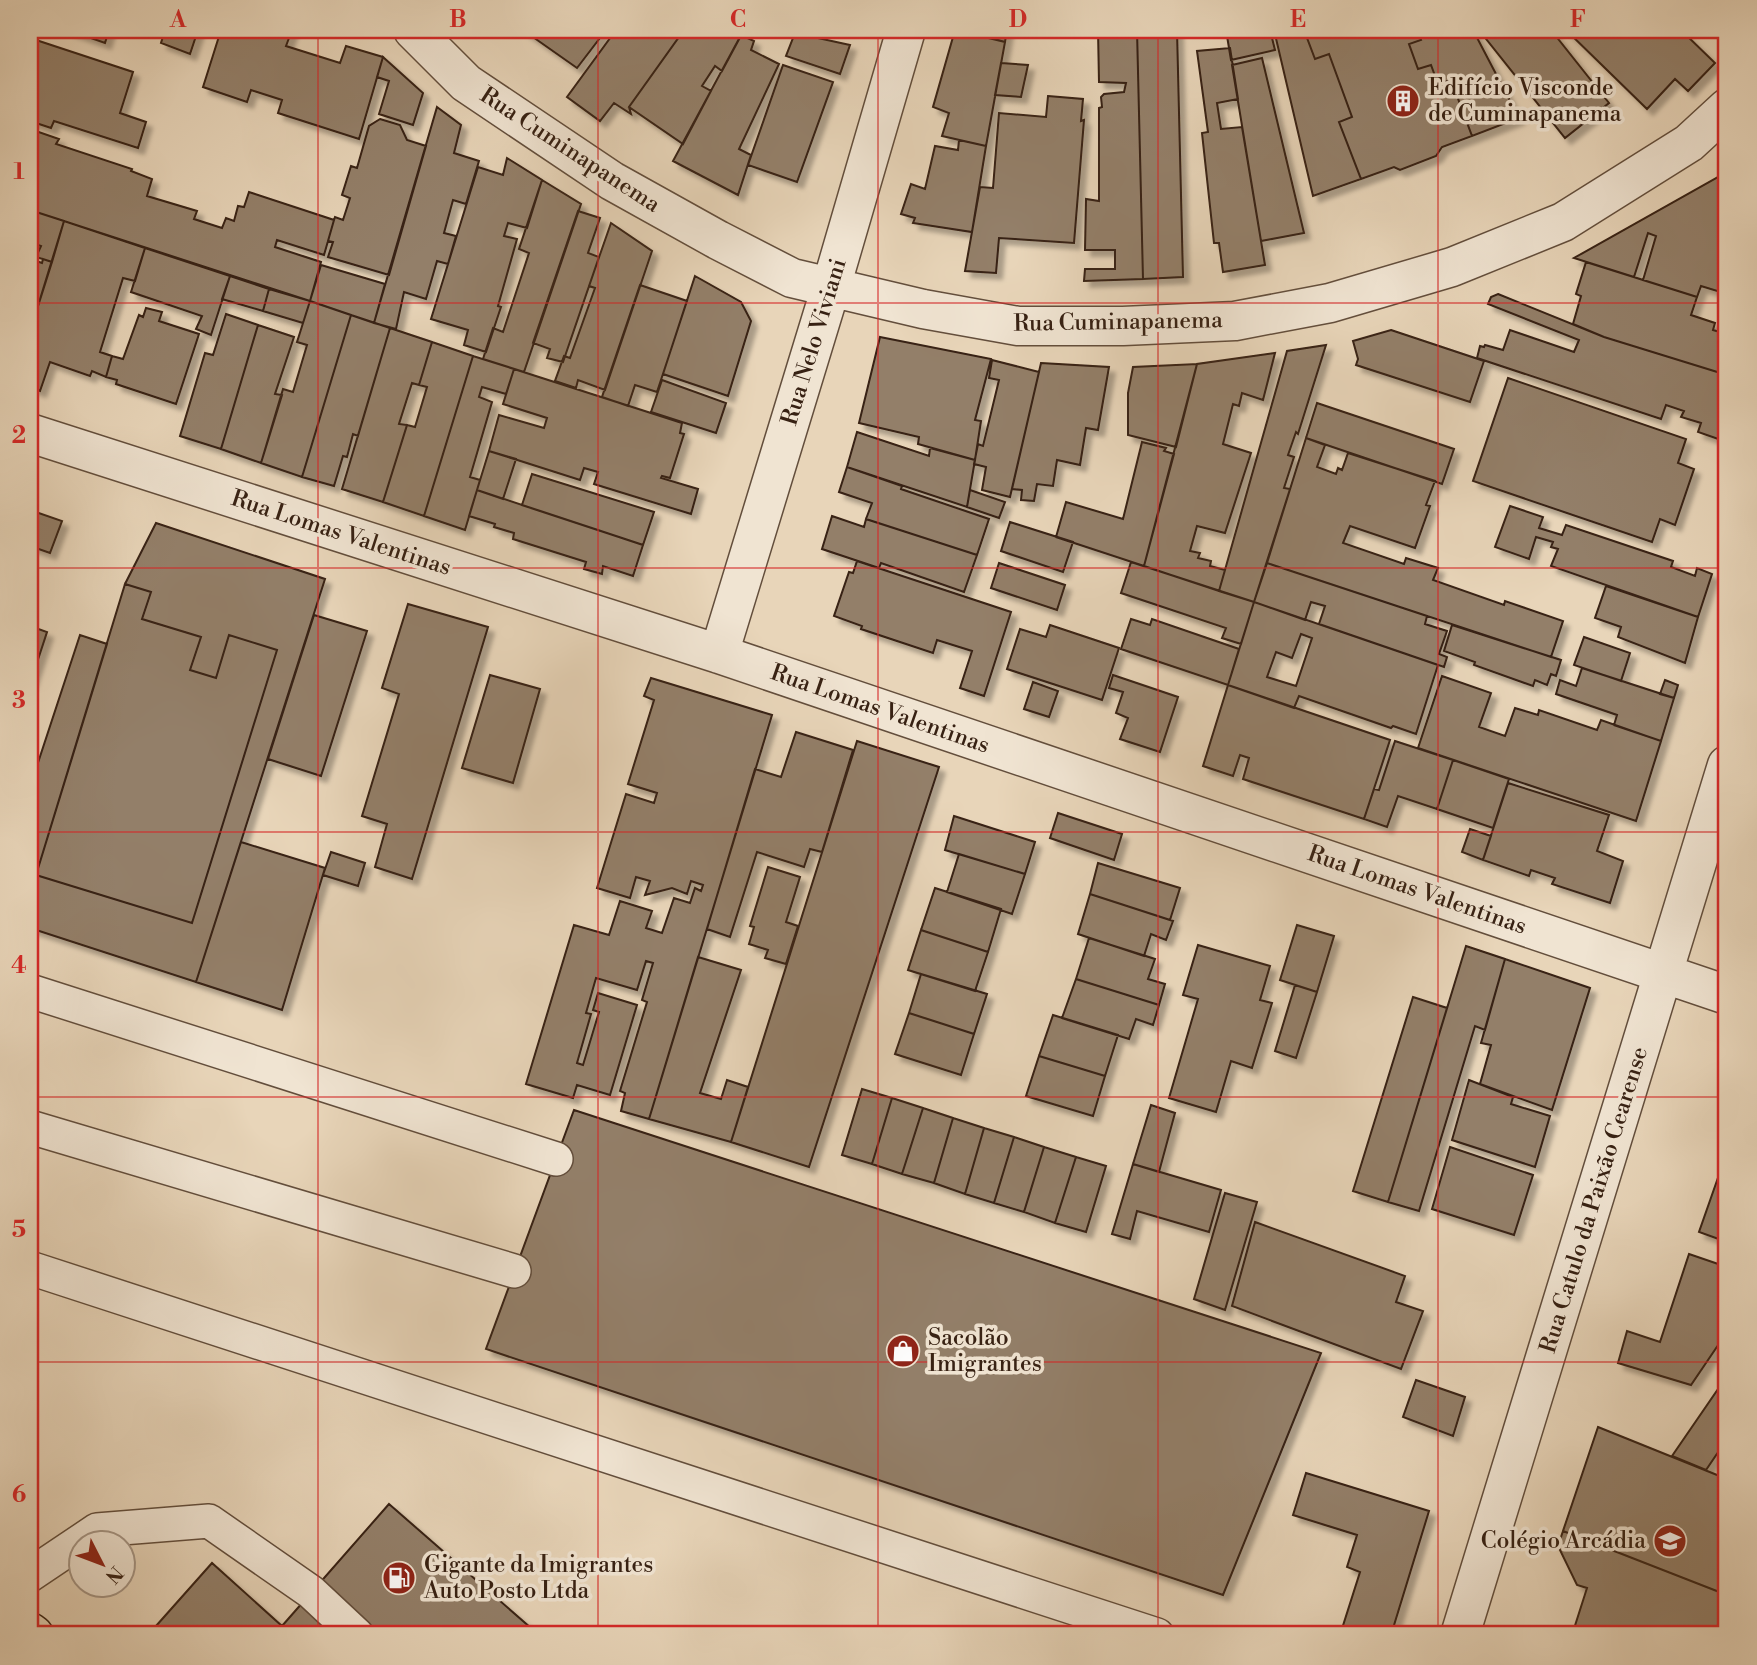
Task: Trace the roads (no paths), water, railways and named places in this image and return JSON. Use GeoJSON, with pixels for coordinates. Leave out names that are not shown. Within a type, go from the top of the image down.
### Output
{"type":"FeatureCollection","features":[{"type":"Feature","properties":{"kind":"street","name":"Rua Cuminapanema"},"geometry":{"type":"LineString","coordinates":[[413,30],[466,83],[612,181],[792,278],[923,309],[1018,326],[1123,326],[1235,321],[1330,303],[1452,267],[1563,222],[1689,143],[1727,108]]}},
{"type":"Feature","properties":{"kind":"street","name":"Rua Nelo Viviani"},"geometry":{"type":"LineString","coordinates":[[719,654],[906,30]]}},
{"type":"Feature","properties":{"kind":"street","name":"Rua Lomas Valentinas"},"geometry":{"type":"LineString","coordinates":[[30,433],[719,654],[1727,995]]}},
{"type":"Feature","properties":{"kind":"street","name":"Rua Catulo da Paixão Cearense"},"geometry":{"type":"LineString","coordinates":[[1460,1635],[1727,765]]}},
{"type":"Feature","properties":{"kind":"lane"},"geometry":{"type":"LineString","coordinates":[[30,991],[556,1159]]}},
{"type":"Feature","properties":{"kind":"lane"},"geometry":{"type":"LineString","coordinates":[[30,1127],[514,1271]]}},
{"type":"Feature","properties":{"kind":"lane"},"geometry":{"type":"LineString","coordinates":[[30,1268],[1157,1635]]}},
{"type":"Feature","properties":{"kind":"lane"},"geometry":{"type":"LineString","coordinates":[[30,1575],[97,1530],[209,1521],[311,1592],[356,1635]]}},
{"type":"Feature","properties":{"kind":"place","name":"Edifício Visconde de Cuminapanema"},"geometry":{"type":"Point","coordinates":[1403,101]}},
{"type":"Feature","properties":{"kind":"place","name":"Sacolão Imigrantes"},"geometry":{"type":"Point","coordinates":[903,1351]}},
{"type":"Feature","properties":{"kind":"place","name":"Colégio Arcádia"},"geometry":{"type":"Point","coordinates":[1670,1541]}},
{"type":"Feature","properties":{"kind":"place","name":"Gigante da Imigrantes Auto Posto Ltda"},"geometry":{"type":"Point","coordinates":[399,1578]}}]}
